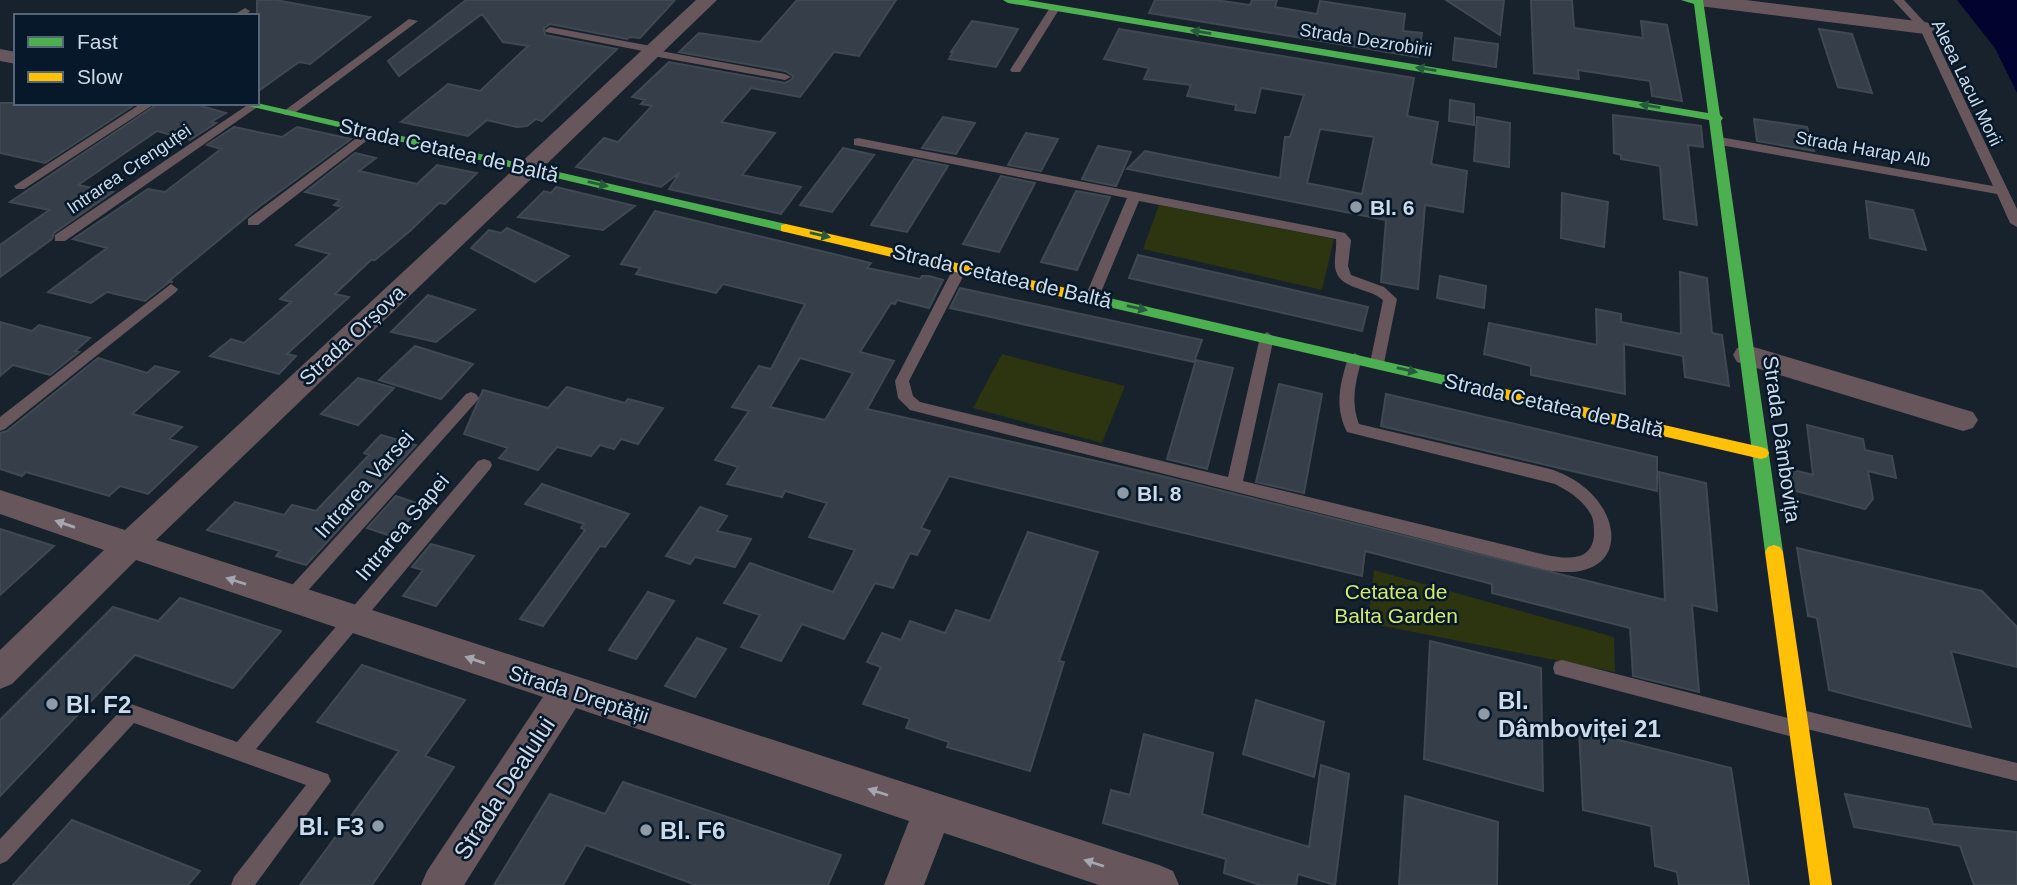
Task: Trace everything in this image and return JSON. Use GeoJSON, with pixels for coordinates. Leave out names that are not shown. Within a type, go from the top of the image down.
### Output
{"type":"FeatureCollection","features":[{"type":"Feature","properties":{"kind":"street","name":"Strada Orșova"},"geometry":{"type":"LineString","coordinates":[[0,673],[129,545],[532,168],[707,0]]}},
{"type":"Feature","properties":{"kind":"street","name":"Strada Dezrobirii"},"geometry":{"type":"LineString","coordinates":[[1009,0],[1717,118]]}},
{"type":"Feature","properties":{"kind":"street"},"geometry":{"type":"LineString","coordinates":[[1695,1],[1925,29]]}},
{"type":"Feature","properties":{"kind":"street","name":"Strada Dâmbovița"},"geometry":{"type":"LineString","coordinates":[[1695,1],[1717,118],[1747,355],[1821,885]]}},
{"type":"Feature","properties":{"kind":"street","name":"Strada Cetatea de Baltă"},"geometry":{"type":"LineString","coordinates":[[252,105],[1761,453]]}},
{"type":"Feature","properties":{"kind":"street"},"geometry":{"type":"LineString","coordinates":[[1747,355],[1963,420]]}},
{"type":"Feature","properties":{"kind":"street","name":"Strada Dreptății"},"geometry":{"type":"LineString","coordinates":[[0,502],[1158,885]]}},
{"type":"Feature","properties":{"kind":"street","name":"Strada Dealului"},"geometry":{"type":"LineString","coordinates":[[441,885],[567,691]]}},
{"type":"Feature","properties":{"kind":"street"},"geometry":{"type":"LineString","coordinates":[[904,885],[933,810]]}},
{"type":"Feature","properties":{"kind":"lane","name":"Aleea Lacul Morii"},"geometry":{"type":"LineString","coordinates":[[1898,0],[1925,29],[2017,223]]}},
{"type":"Feature","properties":{"kind":"lane"},"geometry":{"type":"LineString","coordinates":[[1016,70],[1055,8]]}},
{"type":"Feature","properties":{"kind":"lane"},"geometry":{"type":"LineString","coordinates":[[288,113],[413,21]]}},
{"type":"Feature","properties":{"kind":"lane"},"geometry":{"type":"LineString","coordinates":[[550,30],[785,77]]}},
{"type":"Feature","properties":{"kind":"lane"},"geometry":{"type":"LineString","coordinates":[[20,186],[147,105]]}},
{"type":"Feature","properties":{"kind":"lane","name":"Intrarea Crenguței"},"geometry":{"type":"LineString","coordinates":[[60,238],[246,105]]}},
{"type":"Feature","properties":{"kind":"lane"},"geometry":{"type":"LineString","coordinates":[[253,222],[369,132]]}},
{"type":"Feature","properties":{"kind":"lane","name":"Strada Harap Alb"},"geometry":{"type":"LineString","coordinates":[[1720,141],[2000,191]]}},
{"type":"Feature","properties":{"kind":"lane"},"geometry":{"type":"LineString","coordinates":[[858,142],[1340,236],[1344,240],[1342,271],[1345,276],[1350,281],[1381,289],[1390,299],[1377,363]]}},
{"type":"Feature","properties":{"kind":"lane"},"geometry":{"type":"LineString","coordinates":[[1092,297],[1135,195]]}},
{"type":"Feature","properties":{"kind":"lane"},"geometry":{"type":"LineString","coordinates":[[961,267],[902,381],[906,397],[915,406],[1564,566],[1588,561],[1600,551],[1603,532],[1598,510],[1587,496],[1571,483],[1550,475],[1353,428],[1346,414],[1344,398],[1355,358]]}},
{"type":"Feature","properties":{"kind":"lane"},"geometry":{"type":"LineString","coordinates":[[0,425],[171,289]]}},
{"type":"Feature","properties":{"kind":"lane"},"geometry":{"type":"LineString","coordinates":[[1234,486],[1267,337]]}},
{"type":"Feature","properties":{"kind":"lane","name":"Intrarea Varsei"},"geometry":{"type":"LineString","coordinates":[[290,599],[471,398]]}},
{"type":"Feature","properties":{"kind":"lane","name":"Intrarea Sapei"},"geometry":{"type":"LineString","coordinates":[[241,752],[484,465]]}},
{"type":"Feature","properties":{"kind":"lane"},"geometry":{"type":"LineString","coordinates":[[1562,668],[2017,772]]}},
{"type":"Feature","properties":{"kind":"lane"},"geometry":{"type":"LineString","coordinates":[[0,854],[131,713],[321,781],[242,885]]}},
{"type":"Feature","properties":{"kind":"green space"},"geometry":{"type":"Polygon","coordinates":[[[1159,205],[1334,239],[1322,290],[1143,249],[1159,205]]]}},
{"type":"Feature","properties":{"kind":"green space"},"geometry":{"type":"Polygon","coordinates":[[[1002,354],[1125,386],[1102,443],[973,408],[1002,354]]]}},
{"type":"Feature","properties":{"kind":"green space","name":"Cetatea de Balta Garden"},"geometry":{"type":"Polygon","coordinates":[[[1374,570],[1614,637],[1615,672],[1368,623],[1374,570]]]}},
{"type":"Feature","properties":{"kind":"water"},"geometry":{"type":"Polygon","coordinates":[[[1957,0],[2017,0],[2017,93],[1995,48],[1957,0]]]}},
{"type":"Feature","properties":{"kind":"building"},"geometry":{"type":"Polygon","coordinates":[[[257,0],[275,0],[370,17],[310,64],[299,62],[259,91],[257,0]]]}},
{"type":"Feature","properties":{"kind":"building"},"geometry":{"type":"Polygon","coordinates":[[[466,0],[675,0],[640,38],[627,39],[550,24],[544,28],[545,35],[617,49],[542,121],[536,119],[527,126],[517,127],[487,120],[468,136],[401,122],[448,84],[480,91],[528,46],[503,42],[482,14],[399,76],[388,61],[466,0]]]}},
{"type":"Feature","properties":{"kind":"building"},"geometry":{"type":"Polygon","coordinates":[[[797,0],[896,0],[859,56],[834,52],[800,97],[751,88],[721,122],[775,133],[742,175],[801,187],[781,214],[669,189],[680,172],[661,187],[576,167],[604,138],[618,142],[652,106],[641,104],[645,100],[632,97],[669,62],[785,83],[792,79],[793,76],[785,71],[679,52],[699,33],[760,42],[797,0]]]}},
{"type":"Feature","properties":{"kind":"building"},"geometry":{"type":"Polygon","coordinates":[[[1155,0],[1215,0],[1250,5],[1252,0],[1277,0],[1275,7],[1317,14],[1320,1],[1405,14],[1403,31],[1422,33],[1418,57],[1149,13],[1155,0]]]}},
{"type":"Feature","properties":{"kind":"building"},"geometry":{"type":"Polygon","coordinates":[[[1446,0],[1504,0],[1500,35],[1446,0]]]}},
{"type":"Feature","properties":{"kind":"building"},"geometry":{"type":"Polygon","coordinates":[[[1531,0],[1572,0],[1574,28],[1643,38],[1641,21],[1667,25],[1682,101],[1652,96],[1650,81],[1578,70],[1579,79],[1534,73],[1531,0]]]}},
{"type":"Feature","properties":{"kind":"building"},"geometry":{"type":"Polygon","coordinates":[[[972,21],[1018,29],[996,67],[949,59],[972,21]]]}},
{"type":"Feature","properties":{"kind":"building"},"geometry":{"type":"Polygon","coordinates":[[[1119,29],[1414,78],[1407,116],[1438,122],[1431,164],[1467,171],[1463,212],[1425,205],[1418,289],[1381,282],[1386,220],[1127,169],[1145,151],[1280,178],[1285,137],[1290,137],[1304,95],[1261,88],[1255,113],[1235,110],[1236,105],[1187,96],[1191,85],[1144,79],[1149,68],[1104,59],[1119,29]],[[1320,129],[1307,183],[1362,194],[1374,137],[1320,129]]]}},
{"type":"Feature","properties":{"kind":"building"},"geometry":{"type":"Polygon","coordinates":[[[1819,29],[1852,34],[1872,93],[1838,87],[1819,29]]]}},
{"type":"Feature","properties":{"kind":"building"},"geometry":{"type":"Polygon","coordinates":[[[1455,38],[1498,44],[1496,67],[1453,60],[1455,38]]]}},
{"type":"Feature","properties":{"kind":"building"},"geometry":{"type":"Polygon","coordinates":[[[1450,100],[1474,104],[1474,125],[1449,121],[1450,100]]]}},
{"type":"Feature","properties":{"kind":"building"},"geometry":{"type":"Polygon","coordinates":[[[0,103],[134,105],[45,163],[0,153],[0,103]]]}},
{"type":"Feature","properties":{"kind":"building"},"geometry":{"type":"Polygon","coordinates":[[[156,105],[198,105],[226,113],[190,140],[157,131],[78,185],[113,192],[54,233],[52,239],[0,277],[0,245],[49,210],[10,202],[156,105]]]}},
{"type":"Feature","properties":{"kind":"building"},"geometry":{"type":"Polygon","coordinates":[[[1613,115],[1701,126],[1703,147],[1688,145],[1697,225],[1664,219],[1660,166],[1621,159],[1621,155],[1614,153],[1613,115]]]}},
{"type":"Feature","properties":{"kind":"building"},"geometry":{"type":"Polygon","coordinates":[[[943,117],[975,123],[956,154],[922,148],[943,117]]]}},
{"type":"Feature","properties":{"kind":"building"},"geometry":{"type":"Polygon","coordinates":[[[1477,117],[1510,123],[1509,167],[1474,161],[1477,117]]]}},
{"type":"Feature","properties":{"kind":"building"},"geometry":{"type":"Polygon","coordinates":[[[1754,119],[1807,127],[1814,151],[1757,141],[1754,119]]]}},
{"type":"Feature","properties":{"kind":"building"},"geometry":{"type":"Polygon","coordinates":[[[234,127],[282,137],[297,127],[351,139],[260,206],[169,281],[173,282],[169,282],[145,301],[107,292],[91,303],[48,292],[107,248],[73,239],[148,189],[165,192],[221,149],[207,145],[234,127]]]}},
{"type":"Feature","properties":{"kind":"building"},"geometry":{"type":"Polygon","coordinates":[[[1026,133],[1058,139],[1041,171],[1008,165],[1026,133]]]}},
{"type":"Feature","properties":{"kind":"building"},"geometry":{"type":"Polygon","coordinates":[[[1098,146],[1131,152],[1116,186],[1082,179],[1098,146]]]}},
{"type":"Feature","properties":{"kind":"building"},"geometry":{"type":"Polygon","coordinates":[[[843,148],[874,155],[832,212],[800,205],[843,148]]]}},
{"type":"Feature","properties":{"kind":"building"},"geometry":{"type":"Polygon","coordinates":[[[355,153],[376,158],[359,171],[417,184],[437,165],[477,173],[445,204],[439,203],[335,294],[349,297],[287,354],[296,356],[279,374],[210,356],[231,339],[244,343],[291,302],[280,299],[330,254],[296,245],[342,207],[334,205],[340,200],[305,192],[355,153]]]}},
{"type":"Feature","properties":{"kind":"building"},"geometry":{"type":"Polygon","coordinates":[[[914,159],[948,166],[907,232],[871,225],[914,159]]]}},
{"type":"Feature","properties":{"kind":"building"},"geometry":{"type":"Polygon","coordinates":[[[1001,176],[1035,183],[999,252],[963,244],[1001,176]]]}},
{"type":"Feature","properties":{"kind":"building"},"geometry":{"type":"Polygon","coordinates":[[[556,187],[635,206],[603,230],[518,217],[544,191],[551,193],[556,187]]]}},
{"type":"Feature","properties":{"kind":"building"},"geometry":{"type":"Polygon","coordinates":[[[1076,191],[1110,197],[1077,270],[1041,262],[1076,191]]]}},
{"type":"Feature","properties":{"kind":"building"},"geometry":{"type":"Polygon","coordinates":[[[1562,193],[1608,202],[1604,247],[1561,238],[1562,193]]]}},
{"type":"Feature","properties":{"kind":"building"},"geometry":{"type":"Polygon","coordinates":[[[1866,201],[1913,210],[1926,250],[1870,238],[1866,201]]]}},
{"type":"Feature","properties":{"kind":"building"},"geometry":{"type":"Polygon","coordinates":[[[655,211],[871,263],[867,268],[920,279],[922,276],[929,276],[943,280],[929,308],[897,300],[895,304],[891,303],[860,352],[894,361],[867,409],[1162,476],[1665,600],[1659,472],[1706,483],[1717,611],[1692,605],[1699,692],[1633,676],[1630,628],[1492,593],[1492,584],[1365,551],[1362,576],[949,476],[921,528],[930,531],[917,555],[910,553],[893,588],[875,583],[844,639],[802,624],[781,661],[741,647],[760,615],[724,603],[750,563],[833,592],[855,550],[809,537],[827,503],[785,491],[782,497],[727,484],[738,467],[715,460],[749,411],[732,407],[759,366],[771,369],[805,304],[723,284],[716,293],[636,274],[640,268],[621,264],[655,211]],[[800,358],[770,407],[825,420],[853,373],[800,358]]]}},
{"type":"Feature","properties":{"kind":"building"},"geometry":{"type":"Polygon","coordinates":[[[507,228],[569,256],[535,282],[471,248],[489,230],[501,233],[507,228]]]}},
{"type":"Feature","properties":{"kind":"building"},"geometry":{"type":"Polygon","coordinates":[[[1138,255],[1368,307],[1362,331],[1129,278],[1138,255]]]}},
{"type":"Feature","properties":{"kind":"building"},"geometry":{"type":"Polygon","coordinates":[[[1680,272],[1707,278],[1712,333],[1722,335],[1729,386],[1685,377],[1683,356],[1624,344],[1625,394],[1531,375],[1531,366],[1484,354],[1489,323],[1597,345],[1596,309],[1621,314],[1621,322],[1681,334],[1680,272]]]}},
{"type":"Feature","properties":{"kind":"building"},"geometry":{"type":"Polygon","coordinates":[[[1440,276],[1486,286],[1484,308],[1437,298],[1440,276]]]}},
{"type":"Feature","properties":{"kind":"building"},"geometry":{"type":"Polygon","coordinates":[[[960,288],[1202,340],[1194,362],[950,308],[960,288]]]}},
{"type":"Feature","properties":{"kind":"building"},"geometry":{"type":"Polygon","coordinates":[[[428,295],[475,310],[436,342],[391,332],[428,295]]]}},
{"type":"Feature","properties":{"kind":"building"},"geometry":{"type":"Polygon","coordinates":[[[0,322],[32,331],[39,325],[90,338],[75,351],[79,352],[50,375],[13,365],[0,376],[0,322]]]}},
{"type":"Feature","properties":{"kind":"building"},"geometry":{"type":"Polygon","coordinates":[[[415,346],[473,364],[441,399],[379,380],[415,346]]]}},
{"type":"Feature","properties":{"kind":"building"},"geometry":{"type":"Polygon","coordinates":[[[98,358],[147,373],[155,366],[179,372],[132,414],[182,427],[169,439],[197,447],[148,494],[120,486],[109,496],[26,472],[22,476],[0,469],[0,433],[7,431],[98,358]]]}},
{"type":"Feature","properties":{"kind":"building"},"geometry":{"type":"Polygon","coordinates":[[[1196,360],[1233,368],[1207,469],[1167,459],[1196,360]]]}},
{"type":"Feature","properties":{"kind":"building"},"geometry":{"type":"Polygon","coordinates":[[[358,378],[394,388],[358,425],[321,414],[358,378]]]}},
{"type":"Feature","properties":{"kind":"building"},"geometry":{"type":"Polygon","coordinates":[[[1279,384],[1322,394],[1304,493],[1256,482],[1279,384]]]}},
{"type":"Feature","properties":{"kind":"building"},"geometry":{"type":"Polygon","coordinates":[[[567,387],[625,403],[628,399],[663,408],[638,444],[621,439],[614,449],[600,445],[591,456],[557,447],[538,470],[499,458],[508,448],[464,434],[483,390],[548,408],[567,387]]]}},
{"type":"Feature","properties":{"kind":"building"},"geometry":{"type":"Polygon","coordinates":[[[1386,394],[1657,457],[1657,491],[1381,426],[1386,394]]]}},
{"type":"Feature","properties":{"kind":"building"},"geometry":{"type":"Polygon","coordinates":[[[1807,425],[1863,439],[1865,450],[1892,456],[1896,478],[1868,471],[1873,499],[1865,509],[1788,489],[1786,468],[1813,475],[1807,425]]]}},
{"type":"Feature","properties":{"kind":"building"},"geometry":{"type":"Polygon","coordinates":[[[381,435],[416,445],[306,565],[276,556],[280,551],[207,530],[235,502],[284,515],[292,505],[316,511],[369,455],[364,453],[381,435]]]}},
{"type":"Feature","properties":{"kind":"building"},"geometry":{"type":"Polygon","coordinates":[[[542,484],[629,514],[605,547],[600,546],[543,626],[520,619],[585,530],[581,528],[584,524],[525,504],[542,484]]]}},
{"type":"Feature","properties":{"kind":"building"},"geometry":{"type":"Polygon","coordinates":[[[396,496],[422,505],[394,537],[367,528],[396,496]]]}},
{"type":"Feature","properties":{"kind":"building"},"geometry":{"type":"Polygon","coordinates":[[[700,507],[727,516],[717,531],[751,539],[735,567],[695,557],[690,564],[666,556],[700,507]]]}},
{"type":"Feature","properties":{"kind":"building"},"geometry":{"type":"Polygon","coordinates":[[[0,529],[54,546],[0,595],[0,529]]]}},
{"type":"Feature","properties":{"kind":"building"},"geometry":{"type":"Polygon","coordinates":[[[1028,532],[1098,552],[1059,661],[1064,662],[1030,771],[947,747],[949,742],[906,728],[910,719],[863,704],[881,667],[867,662],[882,633],[901,640],[910,621],[945,633],[956,610],[990,621],[1028,532]]]}},
{"type":"Feature","properties":{"kind":"building"},"geometry":{"type":"Polygon","coordinates":[[[431,544],[474,556],[436,606],[403,596],[423,570],[412,567],[431,544]]]}},
{"type":"Feature","properties":{"kind":"building"},"geometry":{"type":"Polygon","coordinates":[[[1797,548],[1982,591],[2017,627],[2017,667],[1951,651],[1971,727],[1829,690],[1817,618],[1808,616],[1797,548]]]}},
{"type":"Feature","properties":{"kind":"building"},"geometry":{"type":"Polygon","coordinates":[[[648,592],[674,601],[636,659],[609,650],[648,592]]]}},
{"type":"Feature","properties":{"kind":"building","name":"Bl. F2"},"geometry":{"type":"Polygon","coordinates":[[[180,598],[281,631],[233,688],[135,655],[0,796],[0,720],[113,607],[158,621],[180,598]]]}},
{"type":"Feature","properties":{"kind":"building"},"geometry":{"type":"Polygon","coordinates":[[[697,638],[726,649],[695,697],[665,686],[697,638]]]}},
{"type":"Feature","properties":{"kind":"building","name":"Bl. Dâmboviței 21"},"geometry":{"type":"Polygon","coordinates":[[[1430,641],[1541,668],[1543,791],[1424,759],[1430,641]]]}},
{"type":"Feature","properties":{"kind":"building","name":"Bl. F3"},"geometry":{"type":"Polygon","coordinates":[[[362,665],[465,700],[425,756],[454,767],[372,885],[300,885],[399,751],[317,722],[362,665]]]}},
{"type":"Feature","properties":{"kind":"building"},"geometry":{"type":"Polygon","coordinates":[[[1256,700],[1324,722],[1314,777],[1243,754],[1256,700]]]}},
{"type":"Feature","properties":{"kind":"building"},"geometry":{"type":"Polygon","coordinates":[[[1579,730],[1731,768],[1749,885],[1679,885],[1677,872],[1655,866],[1651,826],[1583,810],[1579,730]]]}},
{"type":"Feature","properties":{"kind":"building"},"geometry":{"type":"Polygon","coordinates":[[[1144,734],[1213,753],[1202,814],[1309,847],[1321,765],[1349,774],[1335,885],[1298,874],[1296,885],[1260,885],[1224,873],[1226,859],[1103,823],[1111,790],[1130,795],[1144,734]]]}},
{"type":"Feature","properties":{"kind":"building","name":"Bl. F6"},"geometry":{"type":"Polygon","coordinates":[[[623,782],[841,855],[828,885],[696,885],[586,845],[563,885],[494,885],[550,794],[605,814],[623,782]]]}},
{"type":"Feature","properties":{"kind":"building"},"geometry":{"type":"Polygon","coordinates":[[[1845,794],[1928,809],[1933,824],[2017,832],[2017,885],[1974,885],[1960,846],[1854,827],[1845,794]]]}},
{"type":"Feature","properties":{"kind":"building"},"geometry":{"type":"Polygon","coordinates":[[[1405,796],[1498,822],[1497,885],[1399,885],[1405,796]]]}},
{"type":"Feature","properties":{"kind":"building"},"geometry":{"type":"Polygon","coordinates":[[[72,820],[200,871],[188,885],[13,885],[72,820]]]}},
{"type":"Feature","properties":{"kind":"traffic: fast"},"geometry":{"type":"LineString","coordinates":[[1008,0],[1717,118]]}},
{"type":"Feature","properties":{"kind":"traffic: fast"},"geometry":{"type":"LineString","coordinates":[[1686,0],[1699,2],[1774,552]]}},
{"type":"Feature","properties":{"kind":"traffic: fast"},"geometry":{"type":"LineString","coordinates":[[251,105],[786,228]]}},
{"type":"Feature","properties":{"kind":"traffic: fast"},"geometry":{"type":"LineString","coordinates":[[1079,296],[1492,391]]}},
{"type":"Feature","properties":{"kind":"traffic: slow"},"geometry":{"type":"LineString","coordinates":[[786,228],[1079,296]]}},
{"type":"Feature","properties":{"kind":"traffic: slow"},"geometry":{"type":"LineString","coordinates":[[1492,391],[1761,453]]}},
{"type":"Feature","properties":{"kind":"traffic: slow"},"geometry":{"type":"LineString","coordinates":[[1774,552],[1821,885]]}},
{"type":"Feature","properties":{"kind":"place","name":"Bl. 6"},"geometry":{"type":"Point","coordinates":[1356,207]}},
{"type":"Feature","properties":{"kind":"place","name":"Bl. 8"},"geometry":{"type":"Point","coordinates":[1123,493]}},
{"type":"Feature","properties":{"kind":"place","name":"Bl. F2"},"geometry":{"type":"Point","coordinates":[52,704]}},
{"type":"Feature","properties":{"kind":"place","name":"Bl. Dâmboviței 21"},"geometry":{"type":"Point","coordinates":[1484,714]}},
{"type":"Feature","properties":{"kind":"place","name":"Bl. F3"},"geometry":{"type":"Point","coordinates":[378,826]}},
{"type":"Feature","properties":{"kind":"place","name":"Bl. F6"},"geometry":{"type":"Point","coordinates":[646,830]}}]}
